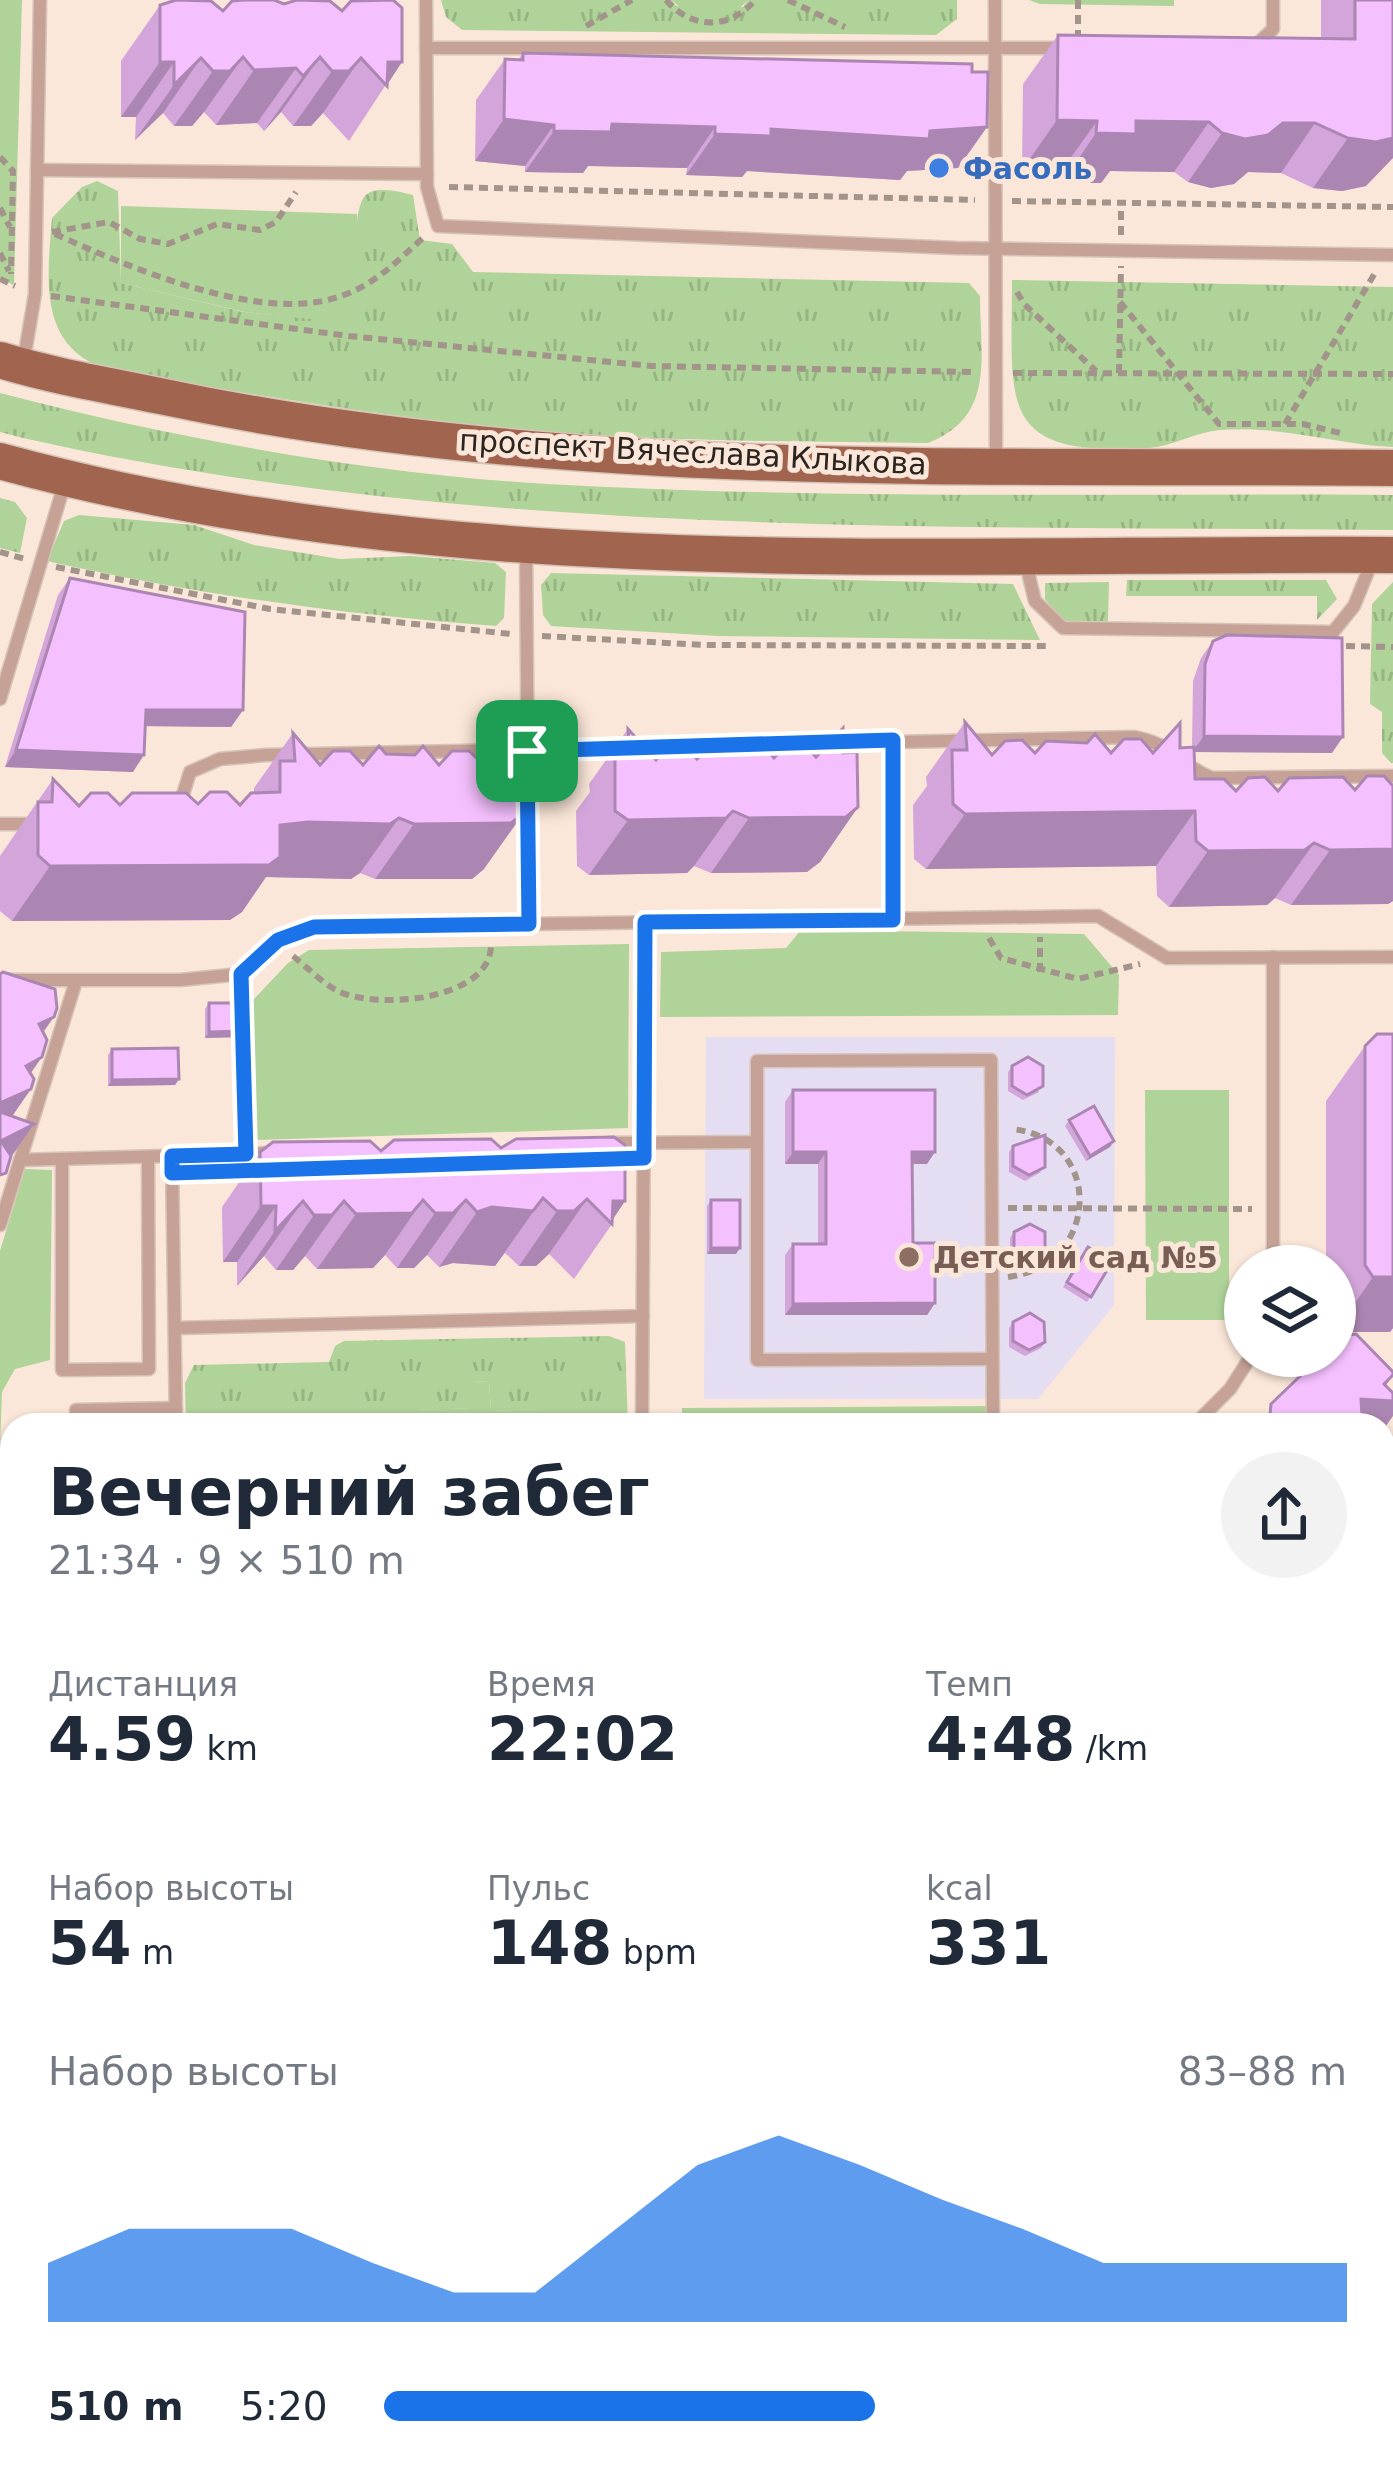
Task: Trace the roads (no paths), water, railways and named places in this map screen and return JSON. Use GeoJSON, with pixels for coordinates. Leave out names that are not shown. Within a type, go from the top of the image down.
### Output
{"type":"FeatureCollection","features":[{"type":"Feature","properties":{"kind":"main road","name":"проспект Вячеслава Клыкова"},"geometry":{"type":"LineString","coordinates":[[11,363],[209,406],[447,441],[727,460],[1393,468]]}},
{"type":"Feature","properties":{"kind":"main road"},"geometry":{"type":"LineString","coordinates":[[0,460],[284,522],[526,545],[1384,555]]}},
{"type":"Feature","properties":{"kind":"lane"},"geometry":{"type":"LineString","coordinates":[[11,363],[35,294],[40,0]]}},
{"type":"Feature","properties":{"kind":"lane"},"geometry":{"type":"LineString","coordinates":[[426,0],[427,180],[437,226],[995,249],[1389,255]]}},
{"type":"Feature","properties":{"kind":"lane"},"geometry":{"type":"LineString","coordinates":[[995,0],[996,464]]}},
{"type":"Feature","properties":{"kind":"lane"},"geometry":{"type":"LineString","coordinates":[[1236,49],[1252,49],[1273,28],[1273,0]]}},
{"type":"Feature","properties":{"kind":"lane"},"geometry":{"type":"LineString","coordinates":[[426,48],[1078,49]]}},
{"type":"Feature","properties":{"kind":"lane"},"geometry":{"type":"LineString","coordinates":[[37,170],[305,173],[427,180]]}},
{"type":"Feature","properties":{"kind":"lane"},"geometry":{"type":"LineString","coordinates":[[0,699],[66,478]]}},
{"type":"Feature","properties":{"kind":"lane"},"geometry":{"type":"LineString","coordinates":[[526,545],[529,924]]}},
{"type":"Feature","properties":{"kind":"lane"},"geometry":{"type":"LineString","coordinates":[[1023,553],[1035,601],[1064,628],[1333,632],[1354,607],[1384,555]]}},
{"type":"Feature","properties":{"kind":"lane"},"geometry":{"type":"LineString","coordinates":[[168,815],[179,809],[190,772],[220,760],[1134,737],[1164,743],[1188,768],[1212,778],[1393,776]]}},
{"type":"Feature","properties":{"kind":"lane"},"geometry":{"type":"LineString","coordinates":[[0,824],[45,824]]}},
{"type":"Feature","properties":{"kind":"lane"},"geometry":{"type":"LineString","coordinates":[[0,980],[241,974],[278,940],[314,927],[976,916],[1098,916],[1167,958],[1393,957]]}},
{"type":"Feature","properties":{"kind":"lane"},"geometry":{"type":"LineString","coordinates":[[642,1413],[645,922]]}},
{"type":"Feature","properties":{"kind":"lane"},"geometry":{"type":"LineString","coordinates":[[1273,1245],[1274,957]]}},
{"type":"Feature","properties":{"kind":"lane"},"geometry":{"type":"LineString","coordinates":[[0,1225],[76,981]]}},
{"type":"Feature","properties":{"kind":"lane"},"geometry":{"type":"LineString","coordinates":[[992,1358],[757,1360],[757,1061],[991,1060],[993,1413]]}},
{"type":"Feature","properties":{"kind":"lane"},"geometry":{"type":"LineString","coordinates":[[597,1144],[757,1142]]}},
{"type":"Feature","properties":{"kind":"lane"},"geometry":{"type":"LineString","coordinates":[[20,1160],[282,1153]]}},
{"type":"Feature","properties":{"kind":"lane"},"geometry":{"type":"LineString","coordinates":[[172,1156],[176,1413]]}},
{"type":"Feature","properties":{"kind":"lane"},"geometry":{"type":"LineString","coordinates":[[62,1159],[62,1370],[149,1369],[148,1157]]}},
{"type":"Feature","properties":{"kind":"lane"},"geometry":{"type":"LineString","coordinates":[[175,1328],[643,1316]]}},
{"type":"Feature","properties":{"kind":"lane"},"geometry":{"type":"LineString","coordinates":[[1206,1413],[1238,1377]]}},
{"type":"Feature","properties":{"kind":"lane"},"geometry":{"type":"LineString","coordinates":[[76,1413],[176,1408]]}},
{"type":"Feature","properties":{"kind":"place","name":"Фасоль"},"geometry":{"type":"Point","coordinates":[939,168]}},
{"type":"Feature","properties":{"kind":"place","name":"Детский сад №5"},"geometry":{"type":"Point","coordinates":[909,1257]}}]}
